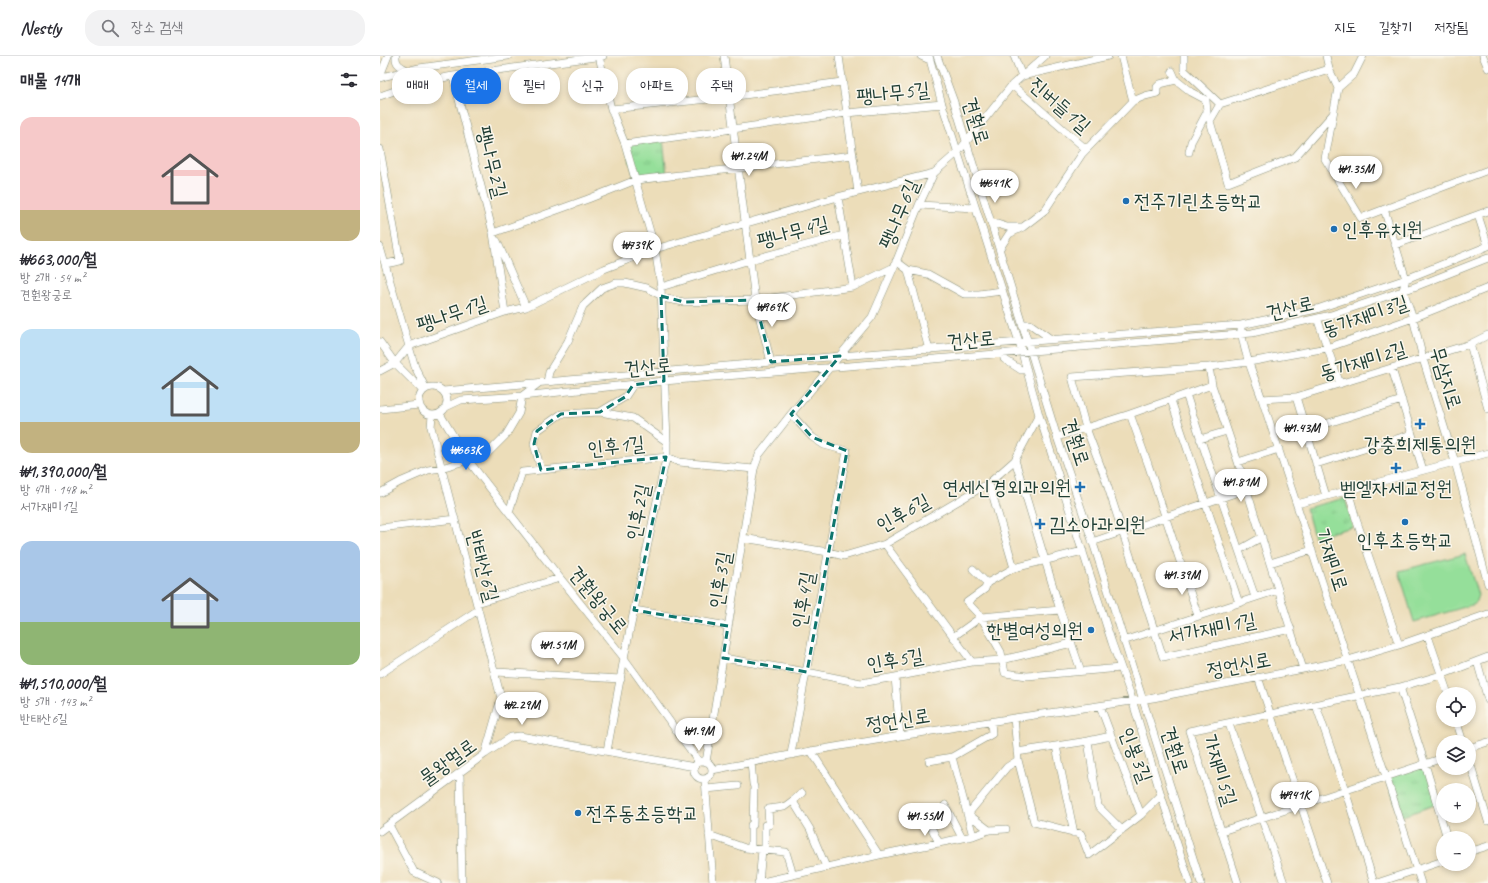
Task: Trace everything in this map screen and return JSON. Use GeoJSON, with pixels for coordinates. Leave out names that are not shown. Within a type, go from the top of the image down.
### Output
{"type":"FeatureCollection","features":[{"type":"Feature","properties":{"kind":"street"},"geometry":{"type":"LineString","coordinates":[[396,56],[399,66],[403,68]]}},
{"type":"Feature","properties":{"kind":"street"},"geometry":{"type":"LineString","coordinates":[[424,68],[450,63],[508,56]]}},
{"type":"Feature","properties":{"kind":"street","name":"인후2길"},"geometry":{"type":"LineString","coordinates":[[599,56],[611,109],[625,144],[655,249],[661,287],[667,442],[667,457],[624,658],[607,751]]}},
{"type":"Feature","properties":{"kind":"street"},"geometry":{"type":"LineString","coordinates":[[501,69],[603,56]]}},
{"type":"Feature","properties":{"kind":"street","name":"팽나무4길"},"geometry":{"type":"LineString","coordinates":[[724,56],[725,68]]}},
{"type":"Feature","properties":{"kind":"street","name":"팽나무5길"},"geometry":{"type":"LineString","coordinates":[[839,56],[858,192]]}},
{"type":"Feature","properties":{"kind":"street"},"geometry":{"type":"LineString","coordinates":[[921,56],[925,59],[929,58]]}},
{"type":"Feature","properties":{"kind":"street","name":"견훤로"},"geometry":{"type":"LineString","coordinates":[[937,56],[954,102],[1057,437],[1201,883]]}},
{"type":"Feature","properties":{"kind":"street"},"geometry":{"type":"LineString","coordinates":[[940,64],[943,56]]}},
{"type":"Feature","properties":{"kind":"street"},"geometry":{"type":"LineString","coordinates":[[1014,56],[1022,76],[1108,56]]}},
{"type":"Feature","properties":{"kind":"street","name":"진버들1길"},"geometry":{"type":"LineString","coordinates":[[958,152],[1012,85],[1046,56]]}},
{"type":"Feature","properties":{"kind":"street"},"geometry":{"type":"LineString","coordinates":[[1121,56],[1133,101]]}},
{"type":"Feature","properties":{"kind":"street"},"geometry":{"type":"LineString","coordinates":[[1184,56],[1184,70],[1220,104]]}},
{"type":"Feature","properties":{"kind":"street"},"geometry":{"type":"LineString","coordinates":[[1326,56],[1329,69],[1338,88]]}},
{"type":"Feature","properties":{"kind":"street"},"geometry":{"type":"LineString","coordinates":[[1363,56],[1354,74],[1338,88],[1325,159],[1361,218],[1488,170]]}},
{"type":"Feature","properties":{"kind":"street"},"geometry":{"type":"LineString","coordinates":[[1483,56],[1488,68]]}},
{"type":"Feature","properties":{"kind":"street"},"geometry":{"type":"LineString","coordinates":[[380,77],[387,58]]}},
{"type":"Feature","properties":{"kind":"street"},"geometry":{"type":"LineString","coordinates":[[380,65],[382,61],[387,58]]}},
{"type":"Feature","properties":{"kind":"street","name":"견훤로"},"geometry":{"type":"LineString","coordinates":[[929,58],[942,104],[1019,342],[1039,415],[1133,701],[1161,795],[1190,883]]}},
{"type":"Feature","properties":{"kind":"street"},"geometry":{"type":"LineString","coordinates":[[1329,69],[1220,104],[1210,121],[1228,183],[1296,157],[1332,115]]}},
{"type":"Feature","properties":{"kind":"street"},"geometry":{"type":"LineString","coordinates":[[1172,71],[1176,80],[1191,92],[1206,100],[1207,112],[1191,142],[1189,152]]}},
{"type":"Feature","properties":{"kind":"street"},"geometry":{"type":"LineString","coordinates":[[380,77],[392,74]]}},
{"type":"Feature","properties":{"kind":"street"},"geometry":{"type":"LineString","coordinates":[[380,96],[420,82],[451,76]]}},
{"type":"Feature","properties":{"kind":"street"},"geometry":{"type":"LineString","coordinates":[[991,222],[1009,230],[1023,228],[1045,210],[1086,150],[1133,101],[1157,92],[1156,87],[1160,84],[1176,80]]}},
{"type":"Feature","properties":{"kind":"street","name":"팽나무5길"},"geometry":{"type":"LineString","coordinates":[[746,94],[842,82]]}},
{"type":"Feature","properties":{"kind":"street","name":"진버들1길"},"geometry":{"type":"LineString","coordinates":[[1012,85],[1086,150]]}},
{"type":"Feature","properties":{"kind":"street"},"geometry":{"type":"LineString","coordinates":[[611,109],[696,100]]}},
{"type":"Feature","properties":{"kind":"street","name":"팽나무2길"},"geometry":{"type":"LineString","coordinates":[[460,104],[493,233],[504,312]]}},
{"type":"Feature","properties":{"kind":"street","name":"팽나무4길"},"geometry":{"type":"LineString","coordinates":[[730,104],[755,300],[771,362]]}},
{"type":"Feature","properties":{"kind":"street","name":"팽나무5길"},"geometry":{"type":"LineString","coordinates":[[733,129],[847,113],[942,104]]}},
{"type":"Feature","properties":{"kind":"street"},"geometry":{"type":"LineString","coordinates":[[625,144],[733,129]]}},
{"type":"Feature","properties":{"kind":"street"},"geometry":{"type":"LineString","coordinates":[[380,149],[400,261],[385,264]]}},
{"type":"Feature","properties":{"kind":"street","name":"팽나무6길"},"geometry":{"type":"LineString","coordinates":[[840,356],[872,317],[934,173],[958,152]]}},
{"type":"Feature","properties":{"kind":"street"},"geometry":{"type":"LineString","coordinates":[[738,168],[853,155]]}},
{"type":"Feature","properties":{"kind":"street","name":"팽나무2길"},"geometry":{"type":"LineString","coordinates":[[493,233],[636,180],[738,168]]}},
{"type":"Feature","properties":{"kind":"street","name":"팽나무6길"},"geometry":{"type":"LineString","coordinates":[[858,192],[934,173]]}},
{"type":"Feature","properties":{"kind":"street","name":"팽나무4길"},"geometry":{"type":"LineString","coordinates":[[526,307],[604,268],[655,249],[858,192]]}},
{"type":"Feature","properties":{"kind":"street","name":"팽나무6길"},"geometry":{"type":"LineString","coordinates":[[838,197],[852,288],[895,264]]}},
{"type":"Feature","properties":{"kind":"street"},"geometry":{"type":"LineString","coordinates":[[919,205],[975,208]]}},
{"type":"Feature","properties":{"kind":"street"},"geometry":{"type":"LineString","coordinates":[[1384,209],[1406,278],[1403,290]]}},
{"type":"Feature","properties":{"kind":"street"},"geometry":{"type":"LineString","coordinates":[[1395,245],[1488,211]]}},
{"type":"Feature","properties":{"kind":"street"},"geometry":{"type":"LineString","coordinates":[[1478,215],[1488,246]]}},
{"type":"Feature","properties":{"kind":"street"},"geometry":{"type":"LineString","coordinates":[[1000,248],[1009,230]]}},
{"type":"Feature","properties":{"kind":"street","name":"팽나무2길"},"geometry":{"type":"LineString","coordinates":[[493,233],[526,307]]}},
{"type":"Feature","properties":{"kind":"street","name":"팽나무4길"},"geometry":{"type":"LineString","coordinates":[[661,287],[750,260],[844,235]]}},
{"type":"Feature","properties":{"kind":"street","name":"건산로"},"geometry":{"type":"LineString","coordinates":[[425,390],[435,387],[443,391],[840,356],[1241,325],[1317,309],[1406,278],[1488,246]]}},
{"type":"Feature","properties":{"kind":"street","name":"팽나무1길"},"geometry":{"type":"LineString","coordinates":[[380,247],[381,256],[385,264],[409,346],[504,312],[526,307]]}},
{"type":"Feature","properties":{"kind":"street","name":"건산로"},"geometry":{"type":"LineString","coordinates":[[440,414],[446,407],[461,400],[522,396],[664,381],[1242,334],[1331,315],[1488,258]]}},
{"type":"Feature","properties":{"kind":"street"},"geometry":{"type":"LineString","coordinates":[[895,264],[908,270],[928,274],[964,294],[1002,291]]}},
{"type":"Feature","properties":{"kind":"street","name":"건산로"},"geometry":{"type":"LineString","coordinates":[[908,270],[929,350]]}},
{"type":"Feature","properties":{"kind":"street"},"geometry":{"type":"LineString","coordinates":[[380,493],[400,482],[428,470],[441,468],[486,455],[506,435],[519,413],[522,396],[543,382],[568,341],[583,306],[602,288],[616,283],[626,283],[647,288],[668,299],[684,302],[755,300],[852,288]]}},
{"type":"Feature","properties":{"kind":"street","name":"동가재미3길"},"geometry":{"type":"LineString","coordinates":[[1249,362],[1327,348],[1413,318],[1488,288]]}},
{"type":"Feature","properties":{"kind":"street","name":"무삼지로"},"geometry":{"type":"LineString","coordinates":[[1403,290],[1413,318],[1423,359],[1455,462],[1488,581]]}},
{"type":"Feature","properties":{"kind":"street"},"geometry":{"type":"LineString","coordinates":[[1317,318],[1340,384]]}},
{"type":"Feature","properties":{"kind":"street"},"geometry":{"type":"LineString","coordinates":[[1023,324],[1028,324],[1051,339]]}},
{"type":"Feature","properties":{"kind":"street","name":"가재미로"},"geometry":{"type":"LineString","coordinates":[[1241,325],[1243,345],[1262,398],[1421,883]]}},
{"type":"Feature","properties":{"kind":"street","name":"동가재미2길"},"geometry":{"type":"LineString","coordinates":[[1262,398],[1296,397],[1470,344],[1488,335]]}},
{"type":"Feature","properties":{"kind":"street"},"geometry":{"type":"LineString","coordinates":[[380,342],[395,363],[425,390]]}},
{"type":"Feature","properties":{"kind":"street"},"geometry":{"type":"LineString","coordinates":[[1470,344],[1487,407]]}},
{"type":"Feature","properties":{"kind":"street"},"geometry":{"type":"LineString","coordinates":[[380,371],[395,363],[409,346]]}},
{"type":"Feature","properties":{"kind":"street"},"geometry":{"type":"LineString","coordinates":[[409,346],[425,390]]}},
{"type":"Feature","properties":{"kind":"street"},"geometry":{"type":"LineString","coordinates":[[1003,353],[1004,359],[1021,370],[1027,370]]}},
{"type":"Feature","properties":{"kind":"street","name":"인후3길"},"geometry":{"type":"LineString","coordinates":[[700,764],[723,658],[754,469],[759,455],[840,356]]}},
{"type":"Feature","properties":{"kind":"street"},"geometry":{"type":"LineString","coordinates":[[1057,437],[1130,414],[1212,385],[1209,367],[1249,362]]}},
{"type":"Feature","properties":{"kind":"street","name":"서가재미1길"},"geometry":{"type":"LineString","coordinates":[[1209,367],[1072,377],[1086,428],[1104,475],[1163,657],[1290,629]]}},
{"type":"Feature","properties":{"kind":"street"},"geometry":{"type":"LineString","coordinates":[[1392,369],[1423,470]]}},
{"type":"Feature","properties":{"kind":"street"},"geometry":{"type":"LineString","coordinates":[[600,412],[625,397],[633,385]]}},
{"type":"Feature","properties":{"kind":"street","name":"서가재미1길"},"geometry":{"type":"LineString","coordinates":[[1212,385],[1247,489],[1303,669]]}},
{"type":"Feature","properties":{"kind":"street"},"geometry":{"type":"LineString","coordinates":[[425,390],[419,398],[420,405],[424,413],[432,416],[440,414]]}},
{"type":"Feature","properties":{"kind":"street"},"geometry":{"type":"LineString","coordinates":[[443,391],[447,399],[446,407]]}},
{"type":"Feature","properties":{"kind":"street","name":"서가재미1길"},"geometry":{"type":"LineString","coordinates":[[1186,394],[1200,439],[1255,597]]}},
{"type":"Feature","properties":{"kind":"street"},"geometry":{"type":"LineString","coordinates":[[1296,397],[1326,496]]}},
{"type":"Feature","properties":{"kind":"street","name":"서가재미1길"},"geometry":{"type":"LineString","coordinates":[[1171,400],[1239,603]]}},
{"type":"Feature","properties":{"kind":"street"},"geometry":{"type":"LineString","coordinates":[[1306,430],[1402,400]]}},
{"type":"Feature","properties":{"kind":"street"},"geometry":{"type":"LineString","coordinates":[[380,409],[420,405]]}},
{"type":"Feature","properties":{"kind":"street"},"geometry":{"type":"LineString","coordinates":[[541,470],[534,444],[537,431],[560,414],[600,412],[633,418],[667,442]]}},
{"type":"Feature","properties":{"kind":"street","name":"견훤왕궁로"},"geometry":{"type":"LineString","coordinates":[[440,414],[468,460],[624,658],[700,764]]}},
{"type":"Feature","properties":{"kind":"street","name":"인후4길"},"geometry":{"type":"LineString","coordinates":[[791,414],[812,438],[824,445],[847,451],[792,754]]}},
{"type":"Feature","properties":{"kind":"street","name":"서가재미1길"},"geometry":{"type":"LineString","coordinates":[[1130,414],[1198,616]]}},
{"type":"Feature","properties":{"kind":"street","name":"인후6길"},"geometry":{"type":"LineString","coordinates":[[743,538],[844,556],[885,544],[989,483],[1015,460],[1039,415]]}},
{"type":"Feature","properties":{"kind":"street","name":"반태산6길"},"geometry":{"type":"LineString","coordinates":[[432,416],[431,427],[441,468],[501,698],[485,754]]}},
{"type":"Feature","properties":{"kind":"street"},"geometry":{"type":"LineString","coordinates":[[1200,439],[1228,434]]}},
{"type":"Feature","properties":{"kind":"street"},"geometry":{"type":"LineString","coordinates":[[1316,464],[1412,434]]}},
{"type":"Feature","properties":{"kind":"street"},"geometry":{"type":"LineString","coordinates":[[1238,462],[1279,450]]}},
{"type":"Feature","properties":{"kind":"street"},"geometry":{"type":"LineString","coordinates":[[1297,504],[1488,453]]}},
{"type":"Feature","properties":{"kind":"street","name":"인후1길"},"geometry":{"type":"LineString","coordinates":[[509,512],[522,472],[667,457],[679,462],[754,469]]}},
{"type":"Feature","properties":{"kind":"street"},"geometry":{"type":"LineString","coordinates":[[1015,460],[1060,610],[1081,671]]}},
{"type":"Feature","properties":{"kind":"street"},"geometry":{"type":"LineString","coordinates":[[989,483],[1014,568]]}},
{"type":"Feature","properties":{"kind":"street"},"geometry":{"type":"LineString","coordinates":[[1092,542],[1247,489]]}},
{"type":"Feature","properties":{"kind":"street"},"geometry":{"type":"LineString","coordinates":[[1348,490],[1356,519],[1399,645]]}},
{"type":"Feature","properties":{"kind":"street"},"geometry":{"type":"LineString","coordinates":[[380,528],[455,519]]}},
{"type":"Feature","properties":{"kind":"street"},"geometry":{"type":"LineString","coordinates":[[1239,550],[1262,538]]}},
{"type":"Feature","properties":{"kind":"street"},"geometry":{"type":"LineString","coordinates":[[885,544],[972,662]]}},
{"type":"Feature","properties":{"kind":"street"},"geometry":{"type":"LineString","coordinates":[[1270,563],[1312,550]]}},
{"type":"Feature","properties":{"kind":"street"},"geometry":{"type":"LineString","coordinates":[[1083,551],[1014,568],[987,583],[985,589],[967,602],[982,617],[1001,652],[1005,673],[1027,676],[1121,668]]}},
{"type":"Feature","properties":{"kind":"street"},"geometry":{"type":"LineString","coordinates":[[973,569],[987,583]]}},
{"type":"Feature","properties":{"kind":"street"},"geometry":{"type":"LineString","coordinates":[[380,674],[478,606],[560,578]]}},
{"type":"Feature","properties":{"kind":"street","name":"서가재미1길"},"geometry":{"type":"LineString","coordinates":[[1123,641],[1278,590]]}},
{"type":"Feature","properties":{"kind":"street"},"geometry":{"type":"LineString","coordinates":[[634,610],[728,626]]}},
{"type":"Feature","properties":{"kind":"street"},"geometry":{"type":"LineString","coordinates":[[953,637],[982,617],[1060,610]]}},
{"type":"Feature","properties":{"kind":"street","name":"정언신로"},"geometry":{"type":"LineString","coordinates":[[712,770],[792,754],[900,736],[1142,700],[1348,660],[1428,636],[1488,614]]}},
{"type":"Feature","properties":{"kind":"street"},"geometry":{"type":"LineString","coordinates":[[1428,636],[1445,687]]}},
{"type":"Feature","properties":{"kind":"street","name":"인후5길"},"geometry":{"type":"LineString","coordinates":[[723,658],[861,683],[895,678],[972,662],[1002,660],[1072,643]]}},
{"type":"Feature","properties":{"kind":"street","name":"가재미5길"},"geometry":{"type":"LineString","coordinates":[[1222,831],[1189,731],[1400,688],[1441,675],[1488,657]]}},
{"type":"Feature","properties":{"kind":"street"},"geometry":{"type":"LineString","coordinates":[[1476,661],[1488,700]]}},
{"type":"Feature","properties":{"kind":"street"},"geometry":{"type":"LineString","coordinates":[[495,672],[621,679]]}},
{"type":"Feature","properties":{"kind":"street"},"geometry":{"type":"LineString","coordinates":[[1258,677],[1327,883]]}},
{"type":"Feature","properties":{"kind":"street"},"geometry":{"type":"LineString","coordinates":[[895,678],[900,736]]}},
{"type":"Feature","properties":{"kind":"street"},"geometry":{"type":"LineString","coordinates":[[1400,688],[1445,831]]}},
{"type":"Feature","properties":{"kind":"street"},"geometry":{"type":"LineString","coordinates":[[1316,705],[1345,790],[1374,883]]}},
{"type":"Feature","properties":{"kind":"street","name":"인봉3길"},"geometry":{"type":"LineString","coordinates":[[1100,706],[1141,815]]}},
{"type":"Feature","properties":{"kind":"street"},"geometry":{"type":"LineString","coordinates":[[1014,718],[1018,760],[1034,822],[1074,833]]}},
{"type":"Feature","properties":{"kind":"street"},"geometry":{"type":"LineString","coordinates":[[929,761],[952,757],[992,734],[991,722]]}},
{"type":"Feature","properties":{"kind":"street","name":"가재미5길"},"geometry":{"type":"LineString","coordinates":[[1229,724],[1284,883]]}},
{"type":"Feature","properties":{"kind":"street","name":"물왕멀로"},"geometry":{"type":"LineString","coordinates":[[380,831],[485,754],[511,737],[520,736],[607,751],[700,764]]}},
{"type":"Feature","properties":{"kind":"street"},"geometry":{"type":"LineString","coordinates":[[1017,752],[1111,736]]}},
{"type":"Feature","properties":{"kind":"street","name":"인봉3길"},"geometry":{"type":"LineString","coordinates":[[1088,741],[1098,806],[1122,830]]}},
{"type":"Feature","properties":{"kind":"street"},"geometry":{"type":"LineString","coordinates":[[1476,746],[1488,742]]}},
{"type":"Feature","properties":{"kind":"street","name":"인봉3길"},"geometry":{"type":"LineString","coordinates":[[1056,746],[1074,833],[1081,834],[1089,855],[1141,815],[1161,795]]}},
{"type":"Feature","properties":{"kind":"street"},"geometry":{"type":"LineString","coordinates":[[811,751],[879,855]]}},
{"type":"Feature","properties":{"kind":"street"},"geometry":{"type":"LineString","coordinates":[[952,757],[974,836]]}},
{"type":"Feature","properties":{"kind":"street"},"geometry":{"type":"LineString","coordinates":[[968,814],[1007,767],[1018,760]]}},
{"type":"Feature","properties":{"kind":"street"},"geometry":{"type":"LineString","coordinates":[[1238,883],[1222,831],[1436,760]]}},
{"type":"Feature","properties":{"kind":"street"},"geometry":{"type":"LineString","coordinates":[[751,762],[752,784],[754,787],[754,825],[751,825],[751,849]]}},
{"type":"Feature","properties":{"kind":"street"},"geometry":{"type":"LineString","coordinates":[[700,764],[710,765],[712,770],[711,775],[705,779],[699,778],[695,773],[700,764]]}},
{"type":"Feature","properties":{"kind":"street"},"geometry":{"type":"LineString","coordinates":[[460,773],[462,883]]}},
{"type":"Feature","properties":{"kind":"street"},"geometry":{"type":"LineString","coordinates":[[1474,775],[1488,821]]}},
{"type":"Feature","properties":{"kind":"street"},"geometry":{"type":"LineString","coordinates":[[705,779],[713,883]]}},
{"type":"Feature","properties":{"kind":"street"},"geometry":{"type":"LineString","coordinates":[[706,789],[738,786]]}},
{"type":"Feature","properties":{"kind":"street"},"geometry":{"type":"LineString","coordinates":[[802,793],[784,807],[768,809],[769,825],[765,825],[764,850],[759,883],[879,855],[974,836],[989,830],[1006,829]]}},
{"type":"Feature","properties":{"kind":"street"},"geometry":{"type":"LineString","coordinates":[[794,799],[794,803],[815,840],[826,867]]}},
{"type":"Feature","properties":{"kind":"street"},"geometry":{"type":"LineString","coordinates":[[945,806],[962,838]]}},
{"type":"Feature","properties":{"kind":"street"},"geometry":{"type":"LineString","coordinates":[[968,814],[989,830]]}},
{"type":"Feature","properties":{"kind":"street"},"geometry":{"type":"LineString","coordinates":[[929,823],[939,843]]}},
{"type":"Feature","properties":{"kind":"street"},"geometry":{"type":"LineString","coordinates":[[389,825],[414,872],[438,883]]}},
{"type":"Feature","properties":{"kind":"street"},"geometry":{"type":"LineString","coordinates":[[709,835],[745,848],[786,852],[793,875]]}},
{"type":"Feature","properties":{"kind":"street"},"geometry":{"type":"LineString","coordinates":[[1476,850],[1488,846]]}},
{"type":"Feature","properties":{"kind":"street"},"geometry":{"type":"LineString","coordinates":[[1377,883],[1436,863]]}},
{"type":"Feature","properties":{"kind":"highlighted area"},"geometry":{"type":"Polygon","coordinates":[[[661,296],[684,302],[755,300],[771,362],[840,356],[791,414],[812,437],[847,451],[807,672],[723,658],[728,626],[634,610],[666,457],[541,470],[534,444],[537,431],[561,414],[600,412],[625,397],[633,385],[664,381],[661,296]]]}},
{"type":"Feature","properties":{"kind":"green space"},"geometry":{"type":"Polygon","coordinates":[[[663,139],[667,176],[635,179],[625,144],[663,139]]]}},
{"type":"Feature","properties":{"kind":"green space"},"geometry":{"type":"Polygon","coordinates":[[[1345,498],[1353,527],[1314,537],[1306,508],[1345,498]]]}},
{"type":"Feature","properties":{"kind":"green space"},"geometry":{"type":"Polygon","coordinates":[[[1465,554],[1478,595],[1475,604],[1414,622],[1399,571],[1465,554]]]}},
{"type":"Feature","properties":{"kind":"green space"},"geometry":{"type":"Polygon","coordinates":[[[1425,764],[1436,804],[1400,817],[1386,776],[1425,764]]]}},
{"type":"Feature","properties":{"kind":"place","name":"전주기린초등학교"},"geometry":{"type":"Point","coordinates":[1126,201]}},
{"type":"Feature","properties":{"kind":"place","name":"인후유치원"},"geometry":{"type":"Point","coordinates":[1334,229]}},
{"type":"Feature","properties":{"kind":"place","name":"강충희제통의원"},"geometry":{"type":"Point","coordinates":[1420,424]}},
{"type":"Feature","properties":{"kind":"place","name":"벧엘자세교정원"},"geometry":{"type":"Point","coordinates":[1396,468]}},
{"type":"Feature","properties":{"kind":"place","name":"연세신경외과의원"},"geometry":{"type":"Point","coordinates":[1080,487]}},
{"type":"Feature","properties":{"kind":"place","name":"인후초등학교"},"geometry":{"type":"Point","coordinates":[1405,522]}},
{"type":"Feature","properties":{"kind":"place","name":"김소아과의원"},"geometry":{"type":"Point","coordinates":[1040,524]}},
{"type":"Feature","properties":{"kind":"place","name":"한별여성의원"},"geometry":{"type":"Point","coordinates":[1091,630]}},
{"type":"Feature","properties":{"kind":"place","name":"전주동초등학교"},"geometry":{"type":"Point","coordinates":[578,813]}}]}
